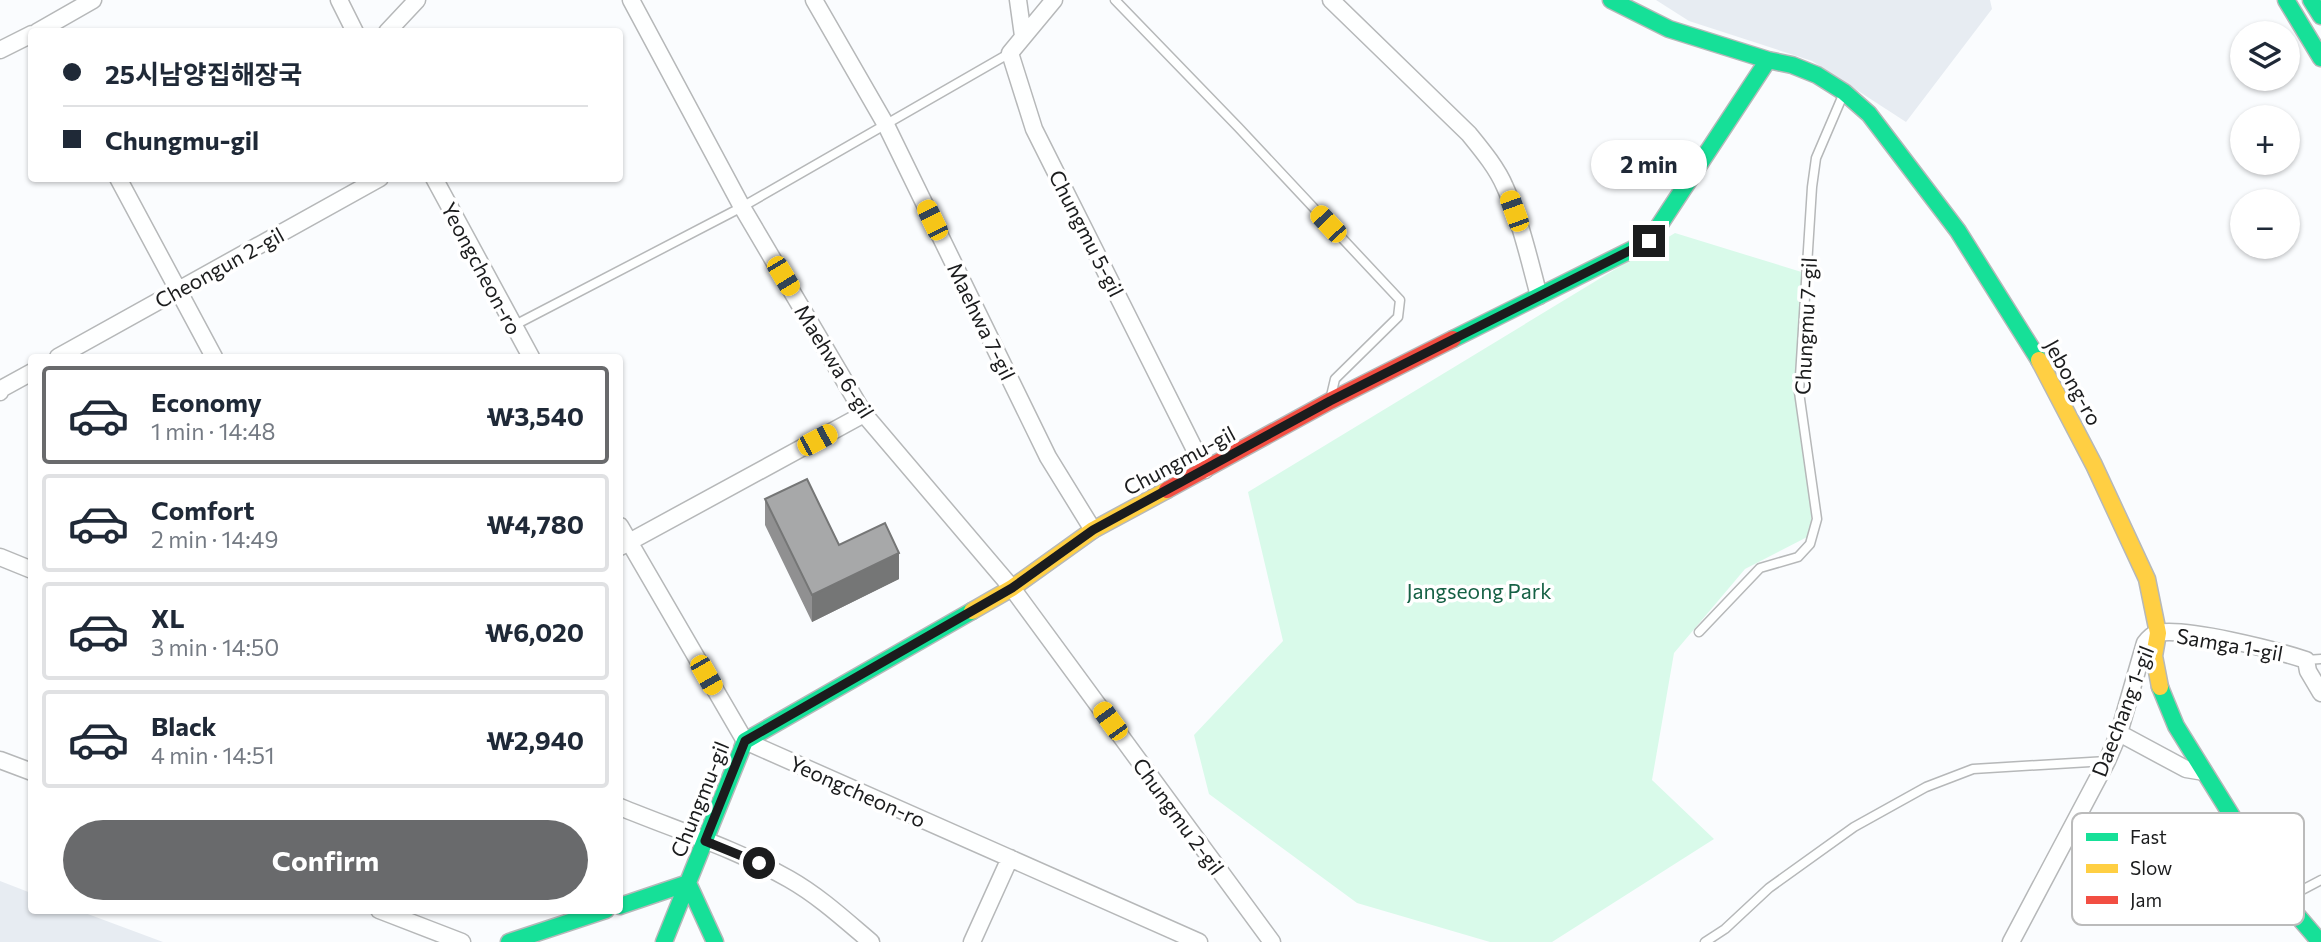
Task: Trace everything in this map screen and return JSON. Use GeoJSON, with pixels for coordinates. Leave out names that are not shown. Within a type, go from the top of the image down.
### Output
{"type":"FeatureCollection","features":[{"type":"Feature","properties":{"kind":"main road","name":"Jebong-ro"},"geometry":{"type":"LineString","coordinates":[[1611,0],[1669,29],[1792,65],[1817,75],[1844,92],[1869,114],[1958,231],[2037,357],[2094,465],[2147,579],[2158,633],[2154,656],[2160,688],[2176,726],[2230,813]]}},
{"type":"Feature","properties":{"kind":"main road"},"geometry":{"type":"LineString","coordinates":[[2286,0],[2321,58]]}},
{"type":"Feature","properties":{"kind":"main road"},"geometry":{"type":"LineString","coordinates":[[2311,0],[2321,16]]}},
{"type":"Feature","properties":{"kind":"main road","name":"Chungmu-gil"},"geometry":{"type":"LineString","coordinates":[[664,942],[745,741],[1012,588],[1093,530],[1330,401],[1649,241],[1768,60]]}},
{"type":"Feature","properties":{"kind":"main road"},"geometry":{"type":"LineString","coordinates":[[623,905],[688,883],[715,942]]}},
{"type":"Feature","properties":{"kind":"main road"},"geometry":{"type":"LineString","coordinates":[[509,942],[594,914]]}},
{"type":"Feature","properties":{"kind":"main road","name":"Jebong-ro"},"geometry":{"type":"LineString","coordinates":[[2304,923],[2320,942]]}},
{"type":"Feature","properties":{"kind":"street"},"geometry":{"type":"LineString","coordinates":[[44,28],[93,0]]}},
{"type":"Feature","properties":{"kind":"street"},"geometry":{"type":"LineString","coordinates":[[339,0],[353,28]]}},
{"type":"Feature","properties":{"kind":"street"},"geometry":{"type":"LineString","coordinates":[[391,28],[417,0]]}},
{"type":"Feature","properties":{"kind":"street","name":"Maehwa 6-gil"},"geometry":{"type":"LineString","coordinates":[[631,0],[742,207],[864,414],[1012,588]]}},
{"type":"Feature","properties":{"kind":"street","name":"Maehwa 7-gil"},"geometry":{"type":"LineString","coordinates":[[814,0],[886,125],[1048,457],[1093,530]]}},
{"type":"Feature","properties":{"kind":"street"},"geometry":{"type":"LineString","coordinates":[[1018,0],[1023,36]]}},
{"type":"Feature","properties":{"kind":"street"},"geometry":{"type":"LineString","coordinates":[[1010,53],[1054,0]]}},
{"type":"Feature","properties":{"kind":"street"},"geometry":{"type":"LineString","coordinates":[[1331,0],[1469,134],[1487,156],[1505,186],[1523,235],[1539,296]]}},
{"type":"Feature","properties":{"kind":"street"},"geometry":{"type":"LineString","coordinates":[[0,50],[28,36]]}},
{"type":"Feature","properties":{"kind":"street","name":"Chungmu 5-gil"},"geometry":{"type":"LineString","coordinates":[[1010,53],[1034,129],[1205,470]]}},
{"type":"Feature","properties":{"kind":"street"},"geometry":{"type":"LineString","coordinates":[[120,182],[212,354]]}},
{"type":"Feature","properties":{"kind":"street","name":"Cheongun 2-gil"},"geometry":{"type":"LineString","coordinates":[[63,354],[373,182]]}},
{"type":"Feature","properties":{"kind":"street","name":"Yeongcheon-ro"},"geometry":{"type":"LineString","coordinates":[[436,182],[529,354]]}},
{"type":"Feature","properties":{"kind":"street"},"geometry":{"type":"LineString","coordinates":[[0,392],[28,374]]}},
{"type":"Feature","properties":{"kind":"street"},"geometry":{"type":"LineString","coordinates":[[745,741],[624,544],[864,414]]}},
{"type":"Feature","properties":{"kind":"street"},"geometry":{"type":"LineString","coordinates":[[0,557],[28,568]]}},
{"type":"Feature","properties":{"kind":"street","name":"Chungmu 2-gil"},"geometry":{"type":"LineString","coordinates":[[1012,588],[1272,942]]}},
{"type":"Feature","properties":{"kind":"street","name":"Samga 1-gil"},"geometry":{"type":"LineString","coordinates":[[2158,633],[2200,635],[2314,660],[2308,671],[2321,693]]}},
{"type":"Feature","properties":{"kind":"street","name":"Daechang 1-gil"},"geometry":{"type":"LineString","coordinates":[[2079,813],[2119,733],[2145,643],[2150,636],[2158,633]]}},
{"type":"Feature","properties":{"kind":"street"},"geometry":{"type":"LineString","coordinates":[[2119,733],[2186,769],[2204,772]]}},
{"type":"Feature","properties":{"kind":"street","name":"Yeongcheon-ro"},"geometry":{"type":"LineString","coordinates":[[745,741],[1199,942]]}},
{"type":"Feature","properties":{"kind":"street"},"geometry":{"type":"LineString","coordinates":[[0,760],[28,770]]}},
{"type":"Feature","properties":{"kind":"street"},"geometry":{"type":"LineString","coordinates":[[623,808],[790,879],[827,904],[871,942]]}},
{"type":"Feature","properties":{"kind":"street","name":"Daechang 1-gil"},"geometry":{"type":"LineString","coordinates":[[2011,942],[2072,827]]}},
{"type":"Feature","properties":{"kind":"street"},"geometry":{"type":"LineString","coordinates":[[972,942],[1010,858]]}},
{"type":"Feature","properties":{"kind":"street"},"geometry":{"type":"LineString","coordinates":[[389,914],[462,942]]}},
{"type":"Feature","properties":{"kind":"lane"},"geometry":{"type":"LineString","coordinates":[[1115,0],[1400,300],[1398,317],[1335,379],[1330,401]]}},
{"type":"Feature","properties":{"kind":"lane"},"geometry":{"type":"LineString","coordinates":[[513,326],[742,207],[1010,53]]}},
{"type":"Feature","properties":{"kind":"lane","name":"Chungmu 7-gil"},"geometry":{"type":"LineString","coordinates":[[1699,632],[1760,568],[1798,557],[1810,544],[1817,519],[1799,392],[1816,158],[1844,92]]}},
{"type":"Feature","properties":{"kind":"lane"},"geometry":{"type":"LineString","coordinates":[[1706,942],[1725,929],[1769,888],[1854,827],[1926,787],[1973,769],[2107,761]]}},
{"type":"Feature","properties":{"kind":"lane"},"geometry":{"type":"LineString","coordinates":[[2304,889],[2321,880]]}},
{"type":"Feature","properties":{"kind":"shaded area"},"geometry":{"type":"Polygon","coordinates":[[[1656,0],[1990,0],[1992,9],[1906,122],[1812,61],[1689,21],[1656,0]]]}},
{"type":"Feature","properties":{"kind":"shaded area"},"geometry":{"type":"Polygon","coordinates":[[[0,881],[28,892],[28,914],[88,914],[163,942],[0,942],[0,881]]]}},
{"type":"Feature","properties":{"kind":"green space","name":"Jangseong Park"},"geometry":{"type":"Polygon","coordinates":[[[1675,233],[1808,274],[1799,392],[1813,534],[1745,569],[1674,653],[1652,780],[1714,839],[1552,942],[1490,942],[1357,903],[1209,794],[1194,735],[1283,641],[1248,492],[1675,233]]]}},
{"type":"Feature","properties":{"kind":"building"},"geometry":{"type":"Polygon","coordinates":[[[807,479],[839,545],[885,523],[899,553],[812,595],[765,499],[807,479]]]}},
{"type":"Feature","properties":{"kind":"traffic: fast"},"geometry":{"type":"LineString","coordinates":[[1611,0],[1669,29],[1792,65],[1817,75],[1844,92],[1869,114],[1958,231],[2039,360]]}},
{"type":"Feature","properties":{"kind":"traffic: fast"},"geometry":{"type":"LineString","coordinates":[[2286,0],[2321,58]]}},
{"type":"Feature","properties":{"kind":"traffic: fast"},"geometry":{"type":"LineString","coordinates":[[2311,0],[2321,16]]}},
{"type":"Feature","properties":{"kind":"traffic: fast"},"geometry":{"type":"LineString","coordinates":[[1453,339],[1649,241],[1768,60]]}},
{"type":"Feature","properties":{"kind":"traffic: fast"},"geometry":{"type":"LineString","coordinates":[[664,942],[745,741],[972,611]]}},
{"type":"Feature","properties":{"kind":"traffic: fast"},"geometry":{"type":"LineString","coordinates":[[2160,687],[2176,726],[2230,813]]}},
{"type":"Feature","properties":{"kind":"traffic: fast"},"geometry":{"type":"LineString","coordinates":[[623,905],[688,883],[715,942]]}},
{"type":"Feature","properties":{"kind":"traffic: fast"},"geometry":{"type":"LineString","coordinates":[[509,942],[594,914]]}},
{"type":"Feature","properties":{"kind":"traffic: fast"},"geometry":{"type":"LineString","coordinates":[[2304,923],[2320,942]]}},
{"type":"Feature","properties":{"kind":"traffic: slow"},"geometry":{"type":"LineString","coordinates":[[2039,360],[2094,465],[2147,579],[2158,633],[2154,656],[2160,687]]}},
{"type":"Feature","properties":{"kind":"traffic: slow"},"geometry":{"type":"LineString","coordinates":[[972,611],[1012,588],[1093,530],[1167,490]]}},
{"type":"Feature","properties":{"kind":"traffic: jam"},"geometry":{"type":"LineString","coordinates":[[1167,490],[1330,401],[1453,339]]}},
{"type":"Feature","properties":{"kind":"route"},"geometry":{"type":"LineString","coordinates":[[759,863],[705,841],[745,741],[1012,588],[1093,530],[1330,401],[1649,241]]}}]}
